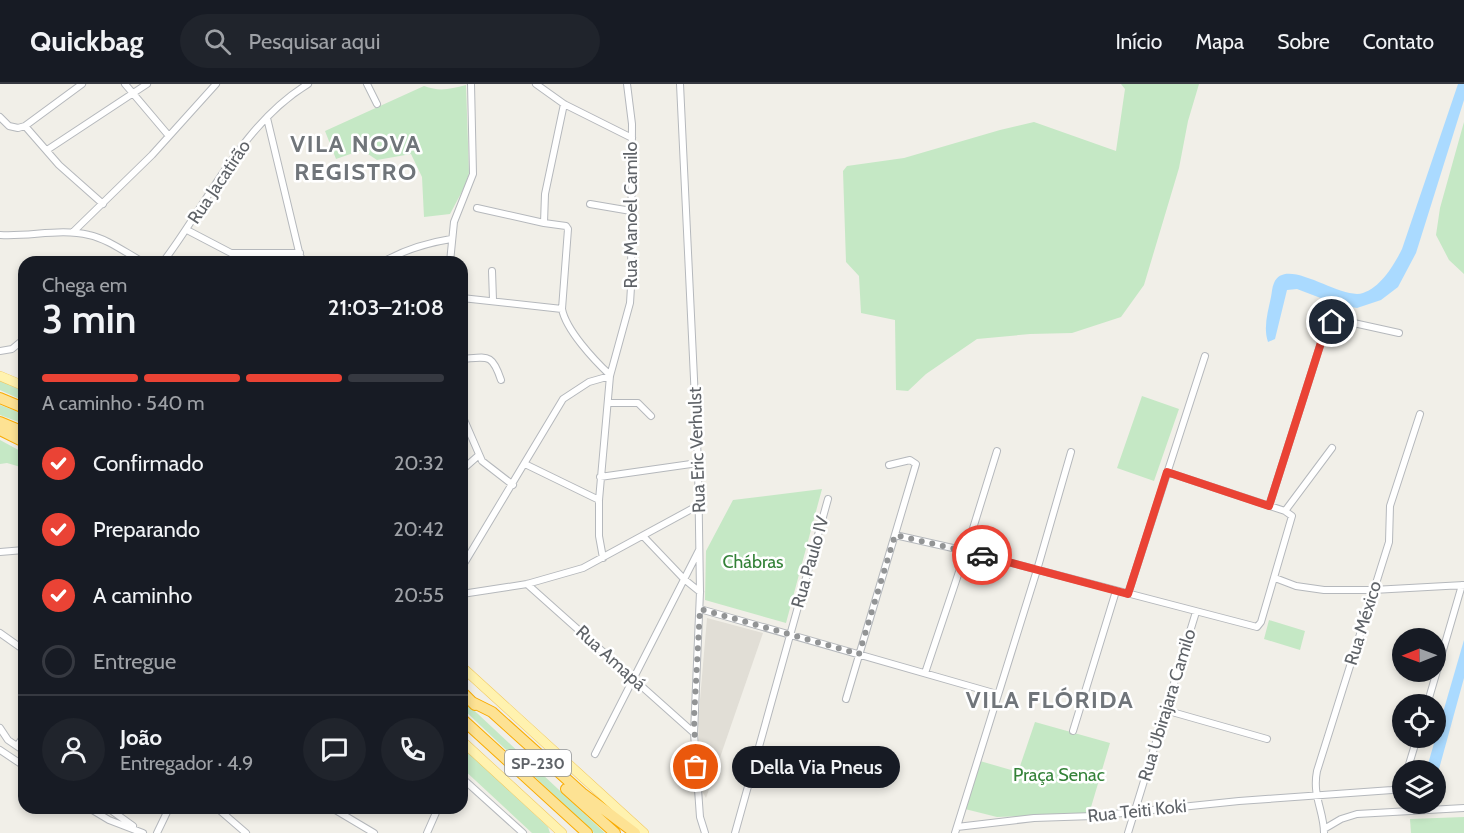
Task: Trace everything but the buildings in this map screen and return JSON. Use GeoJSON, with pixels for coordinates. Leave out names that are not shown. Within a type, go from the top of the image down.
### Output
{"type":"FeatureCollection","features":[{"type":"Feature","properties":{"kind":"highway"},"geometry":{"type":"LineString","coordinates":[[0,398],[18,406]]}},
{"type":"Feature","properties":{"kind":"highway"},"geometry":{"type":"LineString","coordinates":[[0,422],[18,430]]}},
{"type":"Feature","properties":{"kind":"highway"},"geometry":{"type":"LineString","coordinates":[[0,430],[18,439]]}},
{"type":"Feature","properties":{"kind":"highway","name":"SP-230"},"geometry":{"type":"LineString","coordinates":[[468,698],[615,833]]}},
{"type":"Feature","properties":{"kind":"highway"},"geometry":{"type":"LineString","coordinates":[[472,702],[492,712],[582,793],[635,833]]}},
{"type":"Feature","properties":{"kind":"highway","name":"SP-230"},"geometry":{"type":"LineString","coordinates":[[468,724],[587,833]]}},
{"type":"Feature","properties":{"kind":"main road"},"geometry":{"type":"LineString","coordinates":[[0,376],[18,384]]}},
{"type":"Feature","properties":{"kind":"main road"},"geometry":{"type":"LineString","coordinates":[[468,673],[644,833]]}},
{"type":"Feature","properties":{"kind":"main road"},"geometry":{"type":"LineString","coordinates":[[468,747],[561,832]]}},
{"type":"Feature","properties":{"kind":"street"},"geometry":{"type":"LineString","coordinates":[[0,117],[4,124],[11,127],[25,126],[82,84]]}},
{"type":"Feature","properties":{"kind":"street"},"geometry":{"type":"LineString","coordinates":[[125,84],[169,136]]}},
{"type":"Feature","properties":{"kind":"street"},"geometry":{"type":"LineString","coordinates":[[47,150],[147,84]]}},
{"type":"Feature","properties":{"kind":"street"},"geometry":{"type":"LineString","coordinates":[[73,232],[169,136],[216,84]]}},
{"type":"Feature","properties":{"kind":"street","name":"Rua Jacatirão"},"geometry":{"type":"LineString","coordinates":[[167,256],[187,230],[231,160],[267,118],[291,95],[308,84]]}},
{"type":"Feature","properties":{"kind":"street"},"geometry":{"type":"LineString","coordinates":[[368,84],[377,104]]}},
{"type":"Feature","properties":{"kind":"street"},"geometry":{"type":"LineString","coordinates":[[450,256],[451,239],[457,213],[472,178],[471,84]]}},
{"type":"Feature","properties":{"kind":"street"},"geometry":{"type":"LineString","coordinates":[[536,84],[564,104],[632,138]]}},
{"type":"Feature","properties":{"kind":"street","name":"Rua Manoel Camilo"},"geometry":{"type":"LineString","coordinates":[[603,558],[599,536],[599,500],[610,376],[631,295],[632,138],[627,84]]}},
{"type":"Feature","properties":{"kind":"street","name":"Rua Eric Verhulst"},"geometry":{"type":"LineString","coordinates":[[680,84],[700,550],[700,609],[694,733],[700,817],[705,833]]}},
{"type":"Feature","properties":{"kind":"street"},"geometry":{"type":"LineString","coordinates":[[544,223],[545,194],[564,104]]}},
{"type":"Feature","properties":{"kind":"street"},"geometry":{"type":"LineString","coordinates":[[267,118],[301,256]]}},
{"type":"Feature","properties":{"kind":"street"},"geometry":{"type":"LineString","coordinates":[[25,126],[59,165],[103,204]]}},
{"type":"Feature","properties":{"kind":"street"},"geometry":{"type":"LineString","coordinates":[[590,204],[632,211]]}},
{"type":"Feature","properties":{"kind":"street"},"geometry":{"type":"LineString","coordinates":[[468,557],[563,399],[589,382],[610,376],[596,362],[567,322],[562,309],[568,229],[565,225],[544,223],[477,208]]}},
{"type":"Feature","properties":{"kind":"street"},"geometry":{"type":"LineString","coordinates":[[187,230],[231,253],[243,255],[300,253]]}},
{"type":"Feature","properties":{"kind":"street"},"geometry":{"type":"LineString","coordinates":[[0,235],[73,232],[103,239],[133,256]]}},
{"type":"Feature","properties":{"kind":"street"},"geometry":{"type":"LineString","coordinates":[[394,256],[424,244],[451,239]]}},
{"type":"Feature","properties":{"kind":"street"},"geometry":{"type":"LineString","coordinates":[[492,272],[493,300]]}},
{"type":"Feature","properties":{"kind":"street"},"geometry":{"type":"LineString","coordinates":[[468,298],[562,309]]}},
{"type":"Feature","properties":{"kind":"street"},"geometry":{"type":"LineString","coordinates":[[1269,506],[1326,327],[1340,320],[1400,333]]}},
{"type":"Feature","properties":{"kind":"street"},"geometry":{"type":"LineString","coordinates":[[0,351],[12,349],[18,344]]}},
{"type":"Feature","properties":{"kind":"street"},"geometry":{"type":"LineString","coordinates":[[1128,594],[1205,356]]}},
{"type":"Feature","properties":{"kind":"street"},"geometry":{"type":"LineString","coordinates":[[468,358],[483,357],[491,360],[496,365],[501,380]]}},
{"type":"Feature","properties":{"kind":"street"},"geometry":{"type":"LineString","coordinates":[[608,403],[638,403],[651,416]]}},
{"type":"Feature","properties":{"kind":"street","name":"Rua México"},"geometry":{"type":"LineString","coordinates":[[1324,831],[1316,796],[1317,771],[1389,542],[1390,506],[1420,414]]}},
{"type":"Feature","properties":{"kind":"street"},"geometry":{"type":"LineString","coordinates":[[468,429],[484,464],[513,485]]}},
{"type":"Feature","properties":{"kind":"street"},"geometry":{"type":"LineString","coordinates":[[1285,511],[1332,448]]}},
{"type":"Feature","properties":{"kind":"street"},"geometry":{"type":"LineString","coordinates":[[925,673],[997,451]]}},
{"type":"Feature","properties":{"kind":"street"},"geometry":{"type":"LineString","coordinates":[[956,830],[1037,570],[1071,452]]}},
{"type":"Feature","properties":{"kind":"street"},"geometry":{"type":"LineString","coordinates":[[468,465],[479,455]]}},
{"type":"Feature","properties":{"kind":"street"},"geometry":{"type":"LineString","coordinates":[[846,699],[916,464],[907,460],[889,465]]}},
{"type":"Feature","properties":{"kind":"street"},"geometry":{"type":"LineString","coordinates":[[600,477],[698,463]]}},
{"type":"Feature","properties":{"kind":"street"},"geometry":{"type":"LineString","coordinates":[[525,464],[599,500]]}},
{"type":"Feature","properties":{"kind":"street"},"geometry":{"type":"LineString","coordinates":[[895,535],[966,550],[1255,627],[1262,622],[1292,519],[1291,514],[1167,472]]}},
{"type":"Feature","properties":{"kind":"street","name":"Rua Paulo IV"},"geometry":{"type":"LineString","coordinates":[[735,833],[828,499]]}},
{"type":"Feature","properties":{"kind":"street"},"geometry":{"type":"LineString","coordinates":[[468,593],[527,584],[583,568],[699,505]]}},
{"type":"Feature","properties":{"kind":"street"},"geometry":{"type":"LineString","coordinates":[[643,536],[684,579],[700,592]]}},
{"type":"Feature","properties":{"kind":"street"},"geometry":{"type":"LineString","coordinates":[[0,552],[18,550]]}},
{"type":"Feature","properties":{"kind":"street"},"geometry":{"type":"LineString","coordinates":[[595,754],[700,550]]}},
{"type":"Feature","properties":{"kind":"street"},"geometry":{"type":"LineString","coordinates":[[1275,578],[1310,589],[1373,590],[1463,585],[1430,694]]}},
{"type":"Feature","properties":{"kind":"street","name":"Rua Amapá"},"geometry":{"type":"LineString","coordinates":[[527,584],[694,733]]}},
{"type":"Feature","properties":{"kind":"street"},"geometry":{"type":"LineString","coordinates":[[1073,731],[1116,591]]}},
{"type":"Feature","properties":{"kind":"street"},"geometry":{"type":"LineString","coordinates":[[700,609],[997,694]]}},
{"type":"Feature","properties":{"kind":"street","name":"Rua Ubirajara Camilo"},"geometry":{"type":"LineString","coordinates":[[1128,833],[1196,612]]}},
{"type":"Feature","properties":{"kind":"street"},"geometry":{"type":"LineString","coordinates":[[0,633],[18,646]]}},
{"type":"Feature","properties":{"kind":"street"},"geometry":{"type":"LineString","coordinates":[[1166,710],[1267,739]]}},
{"type":"Feature","properties":{"kind":"street"},"geometry":{"type":"LineString","coordinates":[[0,728],[4,736],[17,746]]}},
{"type":"Feature","properties":{"kind":"street"},"geometry":{"type":"LineString","coordinates":[[0,750],[18,762]]}},
{"type":"Feature","properties":{"kind":"street"},"geometry":{"type":"LineString","coordinates":[[468,783],[523,833]]}},
{"type":"Feature","properties":{"kind":"street","name":"Rua Teiti Koki"},"geometry":{"type":"LineString","coordinates":[[956,830],[1034,818],[1134,812],[1239,801],[1392,790]]}},
{"type":"Feature","properties":{"kind":"street"},"geometry":{"type":"LineString","coordinates":[[1324,831],[1341,819],[1357,814],[1464,808]]}},
{"type":"Feature","properties":{"kind":"street"},"geometry":{"type":"LineString","coordinates":[[98,814],[143,833]]}},
{"type":"Feature","properties":{"kind":"street"},"geometry":{"type":"LineString","coordinates":[[116,814],[143,833]]}},
{"type":"Feature","properties":{"kind":"street"},"geometry":{"type":"LineString","coordinates":[[158,830],[166,814]]}},
{"type":"Feature","properties":{"kind":"street"},"geometry":{"type":"LineString","coordinates":[[224,814],[246,833]]}},
{"type":"Feature","properties":{"kind":"street"},"geometry":{"type":"LineString","coordinates":[[342,814],[374,833]]}},
{"type":"Feature","properties":{"kind":"street"},"geometry":{"type":"LineString","coordinates":[[427,833],[435,814]]}},
{"type":"Feature","properties":{"kind":"shaded area"},"geometry":{"type":"Polygon","coordinates":[[[707,618],[763,633],[706,798],[702,791],[698,723],[707,618]]]}},
{"type":"Feature","properties":{"kind":"green space"},"geometry":{"type":"Polygon","coordinates":[[[1121,84],[1199,84],[1188,121],[1179,168],[1144,285],[1121,317],[1072,333],[977,339],[926,374],[908,391],[896,390],[895,320],[861,313],[859,276],[846,262],[843,171],[847,166],[904,158],[1034,122],[1116,151],[1125,89],[1121,84]]]}},
{"type":"Feature","properties":{"kind":"green space"},"geometry":{"type":"Polygon","coordinates":[[[466,85],[469,173],[466,184],[450,214],[424,217],[422,177],[411,154],[377,160],[362,150],[336,159],[325,131],[424,86],[450,89],[466,85]]]}},
{"type":"Feature","properties":{"kind":"green space"},"geometry":{"type":"Polygon","coordinates":[[[1464,122],[1464,274],[1449,260],[1436,235],[1440,208],[1464,122]]]}},
{"type":"Feature","properties":{"kind":"green space"},"geometry":{"type":"Polygon","coordinates":[[[0,380],[18,388],[18,398],[0,390],[0,380]]]}},
{"type":"Feature","properties":{"kind":"green space"},"geometry":{"type":"Polygon","coordinates":[[[1142,396],[1179,409],[1154,481],[1117,468],[1142,396]]]}},
{"type":"Feature","properties":{"kind":"green space"},"geometry":{"type":"Polygon","coordinates":[[[0,405],[18,412],[18,422],[0,415],[0,405]]]}},
{"type":"Feature","properties":{"kind":"green space"},"geometry":{"type":"Polygon","coordinates":[[[0,440],[18,450],[18,466],[7,463],[0,464],[0,440]]]}},
{"type":"Feature","properties":{"kind":"green space","name":"Chábras"},"geometry":{"type":"Polygon","coordinates":[[[822,489],[786,623],[705,600],[706,551],[733,500],[822,489]]]}},
{"type":"Feature","properties":{"kind":"green space"},"geometry":{"type":"Polygon","coordinates":[[[1269,620],[1305,631],[1300,650],[1264,639],[1269,620]]]}},
{"type":"Feature","properties":{"kind":"green space"},"geometry":{"type":"Polygon","coordinates":[[[468,705],[605,833],[594,833],[468,714],[468,705]]]}},
{"type":"Feature","properties":{"kind":"green space","name":"Praça Senac"},"geometry":{"type":"Polygon","coordinates":[[[1035,722],[1110,743],[1089,814],[997,817],[965,809],[980,761],[1018,772],[1035,722]]]}},
{"type":"Feature","properties":{"kind":"green space"},"geometry":{"type":"Polygon","coordinates":[[[468,752],[548,827],[550,833],[532,833],[468,774],[468,752]]]}},
{"type":"Feature","properties":{"kind":"green space"},"geometry":{"type":"Polygon","coordinates":[[[1464,817],[1464,833],[1411,833],[1410,819],[1464,817]]]}},
{"type":"Feature","properties":{"kind":"water"},"geometry":{"type":"Polygon","coordinates":[[[1458,84],[1464,84],[1464,100],[1416,253],[1398,287],[1381,300],[1357,308],[1339,305],[1297,289],[1287,290],[1275,339],[1268,342],[1267,314],[1273,285],[1280,276],[1290,274],[1302,276],[1353,294],[1370,290],[1386,275],[1402,249],[1458,84]]]}},
{"type":"Feature","properties":{"kind":"water"},"geometry":{"type":"Polygon","coordinates":[[[1464,640],[1464,678],[1446,744],[1446,702],[1464,640]]]}},
{"type":"Feature","properties":{"kind":"water"},"geometry":{"type":"Polygon","coordinates":[[[1433,748],[1445,748],[1441,760],[1429,760],[1433,748]]]}},
{"type":"Feature","properties":{"kind":"way so far"},"geometry":{"type":"LineString","coordinates":[[696,767],[694,718],[700,609],[859,654],[895,535],[982,555]]}},
{"type":"Feature","properties":{"kind":"place","name":"Della Via Pneus"},"geometry":{"type":"Point","coordinates":[696,767]}},
{"type":"Feature","properties":{"kind":"district","name":"VILA NOVA REGISTRO"},"geometry":{"type":"Point","coordinates":[356,158]}},
{"type":"Feature","properties":{"kind":"district","name":"VILA FLÓRIDA"},"geometry":{"type":"Point","coordinates":[1050,700]}},
{"type":"Feature","properties":{"kind":"route"},"geometry":{"type":"LineString","coordinates":[[982,555],[1128,594],[1167,472],[1269,506],[1325,330],[1332,322]]}}]}
